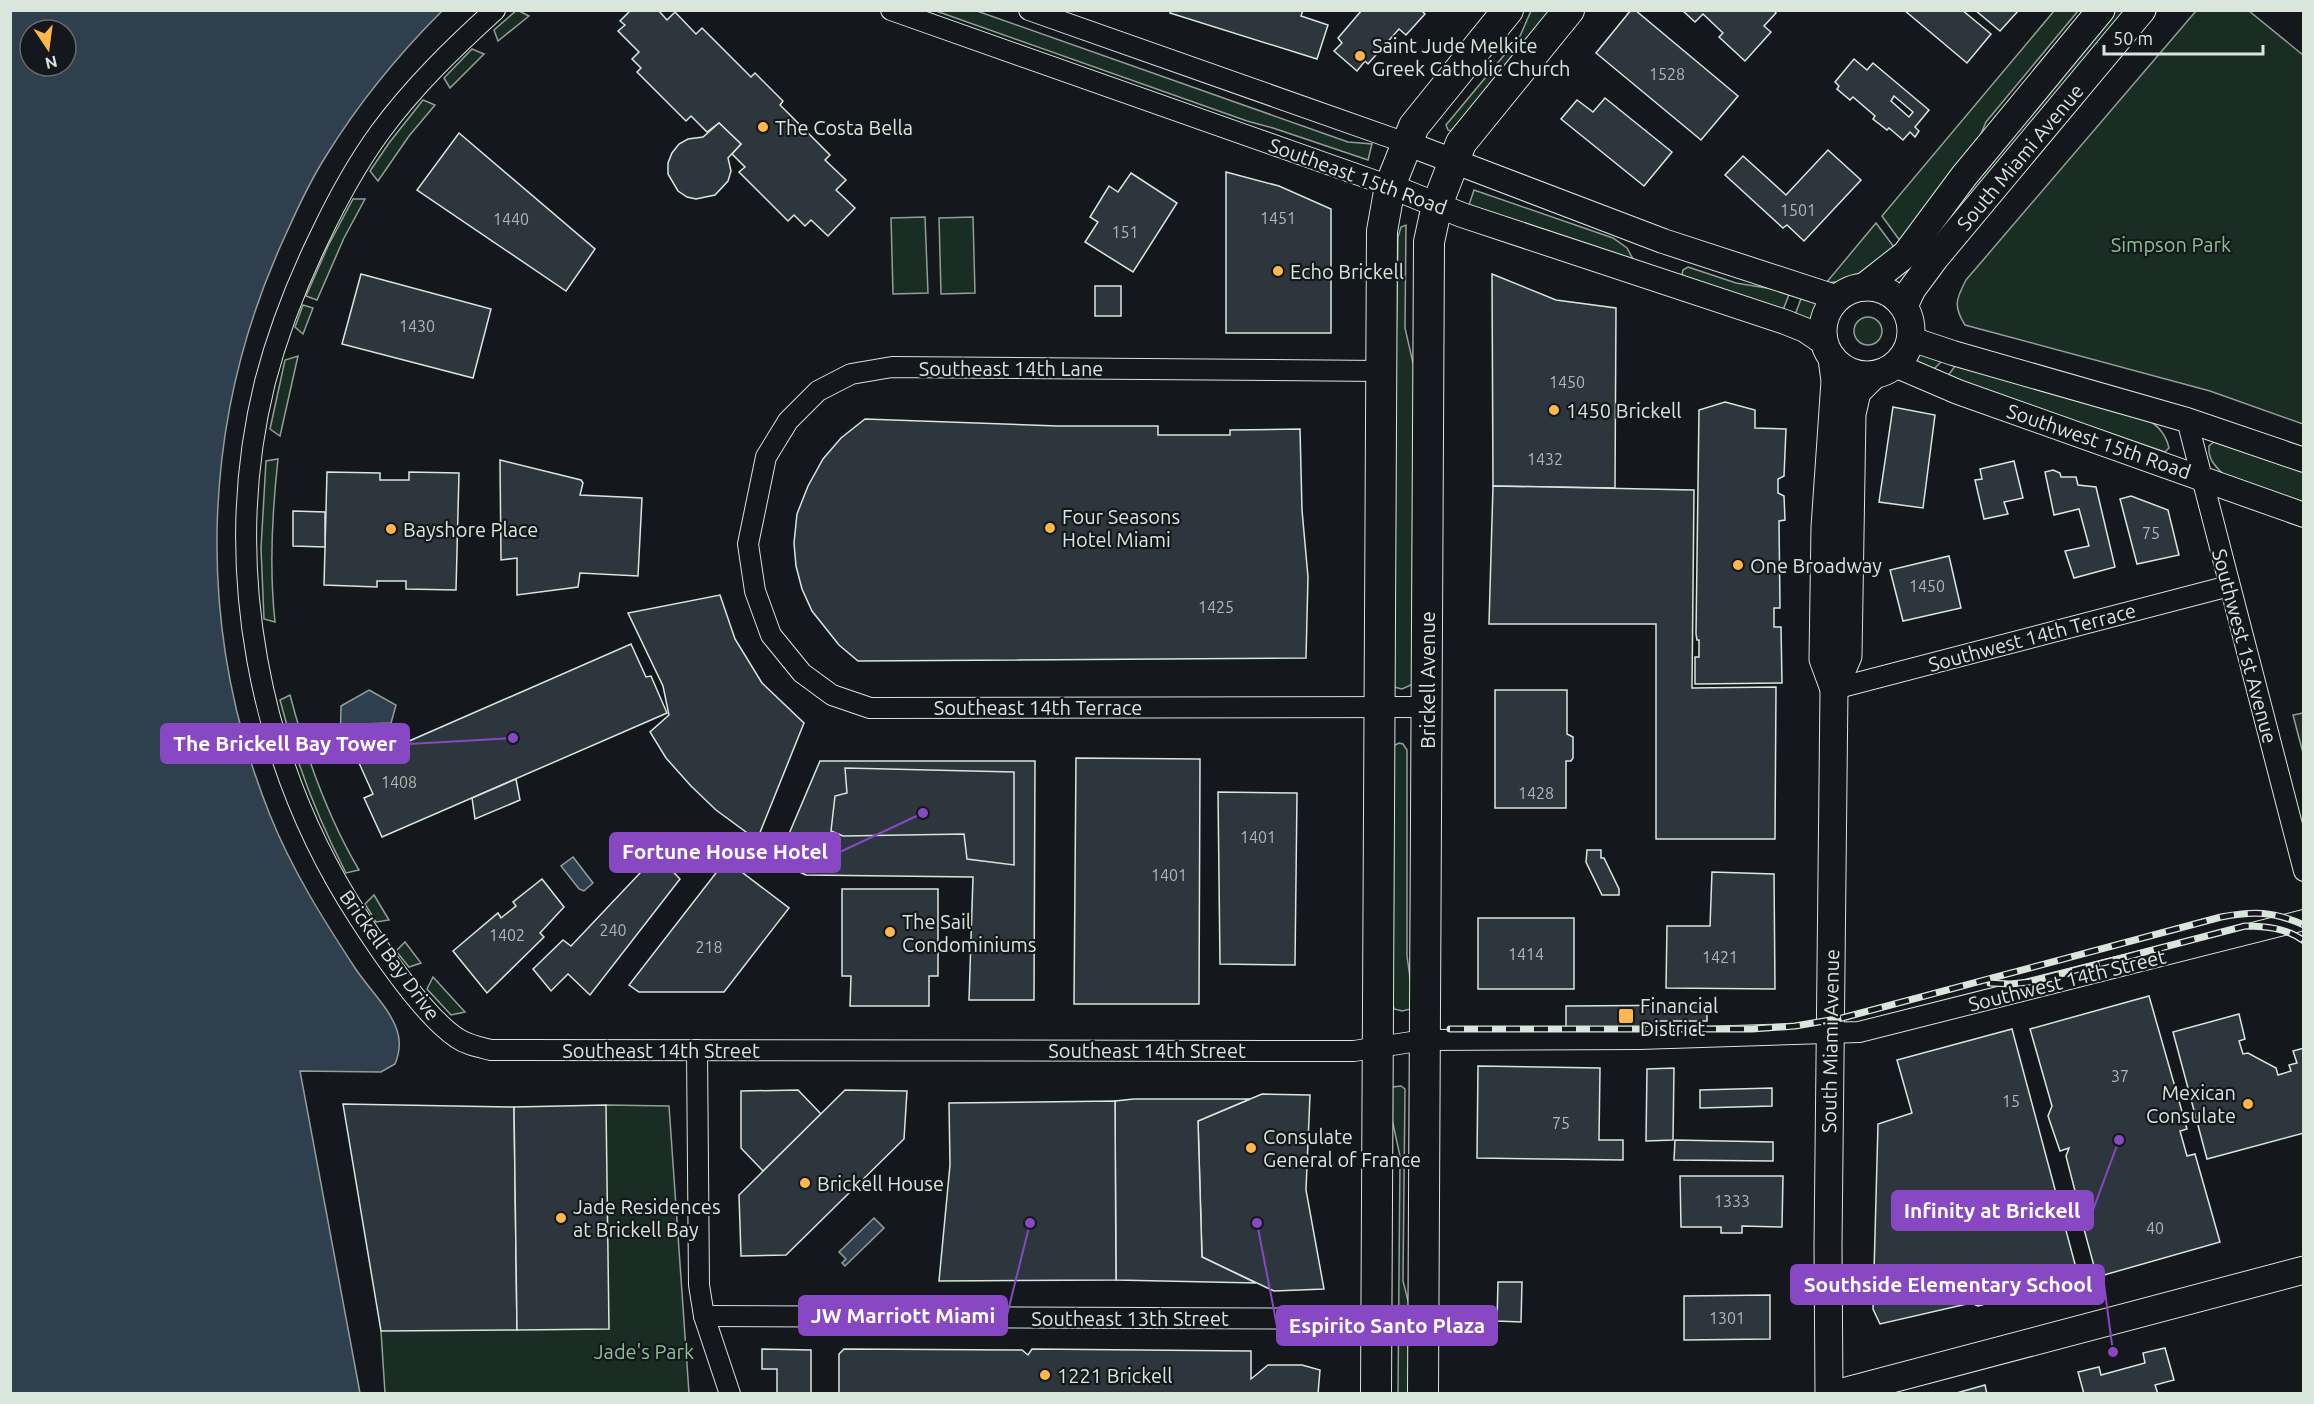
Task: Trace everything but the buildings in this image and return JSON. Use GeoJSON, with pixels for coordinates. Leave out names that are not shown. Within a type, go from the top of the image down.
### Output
{"type":"FeatureCollection","features":[{"type":"Feature","properties":{"kind":"main road"},"geometry":{"type":"LineString","coordinates":[[1376,1394],[1382,231],[1390,186],[1406,143],[1419,119],[1508,10]]}},
{"type":"Feature","properties":{"kind":"main road","name":"Brickell Avenue"},"geometry":{"type":"LineString","coordinates":[[1423,1394],[1429,242],[1437,205],[1452,162],[1467,135],[1569,10]]}},
{"type":"Feature","properties":{"kind":"main road","name":"South Miami Avenue"},"geometry":{"type":"LineString","coordinates":[[1864,287],[1906,254],[1971,167],[2101,10]]}},
{"type":"Feature","properties":{"kind":"main road","name":"South Miami Avenue"},"geometry":{"type":"LineString","coordinates":[[1904,306],[1912,289],[1935,258],[2142,10]]}},
{"type":"Feature","properties":{"kind":"main road"},"geometry":{"type":"LineString","coordinates":[[1864,287],[1887,292],[1904,306],[1909,316],[1911,339],[1905,354],[1885,370],[1850,372],[1828,350],[1824,323],[1826,314],[1838,298],[1864,287]]}},
{"type":"Feature","properties":{"kind":"main road","name":"South Miami Avenue"},"geometry":{"type":"LineString","coordinates":[[1828,350],[1835,381],[1825,527],[1823,659],[1834,689],[1828,1269],[1829,1394]]}},
{"type":"Feature","properties":{"kind":"main road","name":"South Miami Avenue"},"geometry":{"type":"LineString","coordinates":[[1834,689],[1848,656],[1851,414],[1857,392],[1885,370]]}},
{"type":"Feature","properties":{"kind":"main road"},"geometry":{"type":"LineString","coordinates":[[1835,1394],[2304,1270]]}},
{"type":"Feature","properties":{"kind":"street","name":"Brickell Bay Drive"},"geometry":{"type":"LineString","coordinates":[[463,1042],[446,1030],[422,1004],[368,932],[345,896],[310,828],[285,766],[263,687],[250,619],[246,543],[250,468],[265,383],[303,272],[344,188],[380,132],[432,70],[495,10]]}},
{"type":"Feature","properties":{"kind":"street","name":"Southeast 15th Road"},"geometry":{"type":"LineString","coordinates":[[891,10],[1390,186],[1437,205],[1785,322],[1805,330],[1828,350]]}},
{"type":"Feature","properties":{"kind":"street"},"geometry":{"type":"LineString","coordinates":[[1029,10],[1406,143],[1663,241],[1838,298]]}},
{"type":"Feature","properties":{"kind":"street","name":"Southwest 15th Road"},"geometry":{"type":"LineString","coordinates":[[1911,339],[2187,420],[2304,460]]}},
{"type":"Feature","properties":{"kind":"street","name":"Southeast 14th Lane"},"geometry":{"type":"LineString","coordinates":[[748,544],[766,457],[788,421],[819,391],[851,374],[892,367],[1382,371]]}},
{"type":"Feature","properties":{"kind":"street","name":"Southwest 15th Road"},"geometry":{"type":"LineString","coordinates":[[1885,370],[1958,392],[2304,515]]}},
{"type":"Feature","properties":{"kind":"street","name":"Southwest 1st Avenue"},"geometry":{"type":"LineString","coordinates":[[2187,420],[2304,871]]}},
{"type":"Feature","properties":{"kind":"street","name":"Southeast 14th Terrace"},"geometry":{"type":"LineString","coordinates":[[748,544],[755,591],[771,636],[802,673],[832,695],[870,708],[1427,707]]}},
{"type":"Feature","properties":{"kind":"street","name":"Southwest 14th Terrace"},"geometry":{"type":"LineString","coordinates":[[1834,689],[2229,586]]}},
{"type":"Feature","properties":{"kind":"street","name":"Southwest 14th Street"},"geometry":{"type":"LineString","coordinates":[[1830,1032],[1859,1032],[2304,920]]}},
{"type":"Feature","properties":{"kind":"street","name":"Southeast 14th Street"},"geometry":{"type":"LineString","coordinates":[[463,1042],[491,1050],[1354,1051],[1424,1040],[1650,1038],[1830,1032]]}},
{"type":"Feature","properties":{"kind":"street"},"geometry":{"type":"LineString","coordinates":[[697,1050],[699,1285],[704,1316],[730,1394]]}},
{"type":"Feature","properties":{"kind":"street","name":"Southeast 13th Street"},"geometry":{"type":"LineString","coordinates":[[704,1316],[1376,1319]]}},
{"type":"Feature","properties":{"kind":"green space"},"geometry":{"type":"Polygon","coordinates":[[[517,10],[529,16],[498,41],[494,30],[517,10]]]}},
{"type":"Feature","properties":{"kind":"green space"},"geometry":{"type":"Polygon","coordinates":[[[936,11],[977,11],[1348,142],[1372,144],[1368,160],[1247,121],[936,11]]]}},
{"type":"Feature","properties":{"kind":"green space"},"geometry":{"type":"Polygon","coordinates":[[[1531,11],[1555,11],[1451,131],[1448,130],[1446,125],[1520,36],[1531,11]]]}},
{"type":"Feature","properties":{"kind":"green space"},"geometry":{"type":"Polygon","coordinates":[[[2054,11],[2078,11],[1986,122],[1974,150],[1903,245],[1882,216],[2054,11]]]}},
{"type":"Feature","properties":{"kind":"green space"},"geometry":{"type":"Polygon","coordinates":[[[2109,11],[2133,11],[2028,137],[1918,256],[2109,11]]]}},
{"type":"Feature","properties":{"kind":"green space","name":"Simpson Park"},"geometry":{"type":"Polygon","coordinates":[[[2196,11],[2249,11],[2303,55],[2303,424],[2210,391],[1965,325],[1957,307],[1960,292],[1966,280],[2196,11]]]}},
{"type":"Feature","properties":{"kind":"green space"},"geometry":{"type":"Polygon","coordinates":[[[472,49],[484,54],[450,88],[444,78],[472,49]]]}},
{"type":"Feature","properties":{"kind":"green space"},"geometry":{"type":"Polygon","coordinates":[[[423,100],[435,105],[409,136],[378,181],[370,171],[423,100]]]}},
{"type":"Feature","properties":{"kind":"green space"},"geometry":{"type":"Polygon","coordinates":[[[1474,190],[1613,238],[1627,248],[1633,259],[1469,205],[1474,190]]]}},
{"type":"Feature","properties":{"kind":"green space"},"geometry":{"type":"Polygon","coordinates":[[[353,199],[365,199],[344,238],[317,300],[306,296],[328,246],[353,199]]]}},
{"type":"Feature","properties":{"kind":"green space"},"geometry":{"type":"Polygon","coordinates":[[[925,217],[928,293],[893,294],[891,218],[925,217]]]}},
{"type":"Feature","properties":{"kind":"green space"},"geometry":{"type":"Polygon","coordinates":[[[973,217],[975,293],[941,294],[939,218],[973,217]]]}},
{"type":"Feature","properties":{"kind":"green space"},"geometry":{"type":"Polygon","coordinates":[[[1876,223],[1897,251],[1857,277],[1826,283],[1876,223]]]}},
{"type":"Feature","properties":{"kind":"green space"},"geometry":{"type":"Polygon","coordinates":[[[1406,225],[1405,328],[1419,389],[1415,678],[1411,685],[1402,689],[1394,687],[1390,678],[1398,237],[1401,227],[1406,225]]]}},
{"type":"Feature","properties":{"kind":"green space"},"geometry":{"type":"Polygon","coordinates":[[[1688,267],[1736,283],[1790,292],[1783,310],[1685,279],[1682,274],[1683,270],[1688,267]]]}},
{"type":"Feature","properties":{"kind":"green space"},"geometry":{"type":"Polygon","coordinates":[[[1802,296],[1821,303],[1814,322],[1795,315],[1802,296]]]}},
{"type":"Feature","properties":{"kind":"green space"},"geometry":{"type":"Polygon","coordinates":[[[303,305],[313,308],[303,334],[295,327],[303,305]]]}},
{"type":"Feature","properties":{"kind":"green space"},"geometry":{"type":"Polygon","coordinates":[[[1868,317],[1878,321],[1882,331],[1878,341],[1868,345],[1858,341],[1854,331],[1858,321],[1868,317]]]}},
{"type":"Feature","properties":{"kind":"green space"},"geometry":{"type":"Polygon","coordinates":[[[1921,350],[1942,361],[1933,370],[1914,364],[1921,350]]]}},
{"type":"Feature","properties":{"kind":"green space"},"geometry":{"type":"Polygon","coordinates":[[[298,356],[280,436],[270,429],[285,360],[298,356]]]}},
{"type":"Feature","properties":{"kind":"green space"},"geometry":{"type":"Polygon","coordinates":[[[1955,366],[2139,414],[2158,428],[2165,436],[2169,448],[2165,452],[1947,377],[1955,366]]]}},
{"type":"Feature","properties":{"kind":"green space"},"geometry":{"type":"Polygon","coordinates":[[[2214,442],[2303,472],[2303,503],[2223,474],[2214,465],[2210,455],[2209,446],[2214,442]]]}},
{"type":"Feature","properties":{"kind":"green space"},"geometry":{"type":"Polygon","coordinates":[[[278,459],[272,540],[275,622],[264,619],[261,548],[266,461],[278,459]]]}},
{"type":"Feature","properties":{"kind":"green space"},"geometry":{"type":"Polygon","coordinates":[[[290,695],[318,785],[359,870],[346,873],[308,788],[280,700],[290,695]]]}},
{"type":"Feature","properties":{"kind":"green space"},"geometry":{"type":"Polygon","coordinates":[[[1399,743],[1403,744],[1407,750],[1407,956],[1412,992],[1411,1009],[1402,1011],[1394,1009],[1391,997],[1391,750],[1399,743]]]}},
{"type":"Feature","properties":{"kind":"green space"},"geometry":{"type":"Polygon","coordinates":[[[374,895],[389,920],[376,922],[365,904],[374,895]]]}},
{"type":"Feature","properties":{"kind":"green space"},"geometry":{"type":"Polygon","coordinates":[[[405,942],[421,963],[409,967],[396,951],[405,942]]]}},
{"type":"Feature","properties":{"kind":"green space"},"geometry":{"type":"Polygon","coordinates":[[[433,977],[465,1012],[451,1015],[427,989],[433,977]]]}},
{"type":"Feature","properties":{"kind":"green space"},"geometry":{"type":"Polygon","coordinates":[[[1401,1086],[1405,1089],[1403,1281],[1414,1324],[1412,1393],[1398,1393],[1400,1156],[1390,1110],[1392,1087],[1401,1086]]]}},
{"type":"Feature","properties":{"kind":"green space","name":"Jade's Park"},"geometry":{"type":"Polygon","coordinates":[[[606,1105],[669,1106],[689,1393],[385,1393],[381,1331],[606,1105]]]}},
{"type":"Feature","properties":{"kind":"shaded area"},"geometry":{"type":"Polygon","coordinates":[[[2304,713],[2303,753],[2293,715],[2304,713]]]}},
{"type":"Feature","properties":{"kind":"water"},"geometry":{"type":"Polygon","coordinates":[[[10,11],[442,11],[395,62],[338,137],[315,175],[286,234],[258,304],[237,376],[223,449],[217,523],[219,597],[228,670],[245,743],[270,815],[309,894],[355,968],[389,1013],[399,1039],[399,1051],[395,1064],[381,1072],[300,1071],[360,1393],[11,1393],[10,11]]]}},
{"type":"Feature","properties":{"kind":"water"},"geometry":{"type":"Polygon","coordinates":[[[369,690],[396,705],[391,723],[361,724],[345,751],[340,748],[341,706],[369,690]]]}},
{"type":"Feature","properties":{"kind":"water"},"geometry":{"type":"Polygon","coordinates":[[[573,857],[593,883],[584,891],[579,889],[561,866],[573,857]]]}},
{"type":"Feature","properties":{"kind":"water"},"geometry":{"type":"Polygon","coordinates":[[[874,1218],[884,1228],[845,1266],[842,1263],[846,1259],[839,1252],[874,1218]]]}},
{"type":"Feature","properties":{"kind":"railway"},"geometry":{"type":"LineString","coordinates":[[1450,1029],[1752,1029],[1795,1026],[1842,1018],[2221,917],[2263,914],[2282,917],[2304,925]]}},
{"type":"Feature","properties":{"kind":"railway"},"geometry":{"type":"LineString","coordinates":[[1990,983],[2030,982],[2245,926],[2276,929],[2290,933],[2304,941]]}},
{"type":"Feature","properties":{"kind":"place","name":"Saint Jude Melkite Greek Catholic Church"},"geometry":{"type":"Point","coordinates":[1360,56]}},
{"type":"Feature","properties":{"kind":"place","name":"The Costa Bella"},"geometry":{"type":"Point","coordinates":[763,127]}},
{"type":"Feature","properties":{"kind":"place","name":"Echo Brickell"},"geometry":{"type":"Point","coordinates":[1278,271]}},
{"type":"Feature","properties":{"kind":"place","name":"1450 Brickell"},"geometry":{"type":"Point","coordinates":[1554,410]}},
{"type":"Feature","properties":{"kind":"place","name":"Four Seasons Hotel Miami"},"geometry":{"type":"Point","coordinates":[1050,528]}},
{"type":"Feature","properties":{"kind":"place","name":"Bayshore Place"},"geometry":{"type":"Point","coordinates":[391,529]}},
{"type":"Feature","properties":{"kind":"place","name":"One Broadway"},"geometry":{"type":"Point","coordinates":[1738,565]}},
{"type":"Feature","properties":{"kind":"place","name":"The Brickell Bay Tower"},"geometry":{"type":"Point","coordinates":[513,738]}},
{"type":"Feature","properties":{"kind":"place","name":"Fortune House Hotel"},"geometry":{"type":"Point","coordinates":[923,813]}},
{"type":"Feature","properties":{"kind":"place","name":"The Sail Condominiums"},"geometry":{"type":"Point","coordinates":[890,932]}},
{"type":"Feature","properties":{"kind":"place","name":"Financial District"},"geometry":{"type":"Point","coordinates":[1626,1016]}},
{"type":"Feature","properties":{"kind":"place","name":"Mexican Consulate"},"geometry":{"type":"Point","coordinates":[2248,1104]}},
{"type":"Feature","properties":{"kind":"place","name":"Infinity at Brickell"},"geometry":{"type":"Point","coordinates":[2119,1140]}},
{"type":"Feature","properties":{"kind":"place","name":"Consulate General of France"},"geometry":{"type":"Point","coordinates":[1251,1148]}},
{"type":"Feature","properties":{"kind":"place","name":"Brickell House"},"geometry":{"type":"Point","coordinates":[805,1183]}},
{"type":"Feature","properties":{"kind":"place","name":"Jade Residences at Brickell Bay"},"geometry":{"type":"Point","coordinates":[561,1218]}},
{"type":"Feature","properties":{"kind":"place","name":"JW Marriott Miami"},"geometry":{"type":"Point","coordinates":[1030,1223]}},
{"type":"Feature","properties":{"kind":"place","name":"Espirito Santo Plaza"},"geometry":{"type":"Point","coordinates":[1257,1223]}},
{"type":"Feature","properties":{"kind":"place","name":"Southside Elementary School"},"geometry":{"type":"Point","coordinates":[2113,1352]}},
{"type":"Feature","properties":{"kind":"place","name":"1221 Brickell"},"geometry":{"type":"Point","coordinates":[1045,1375]}}]}
